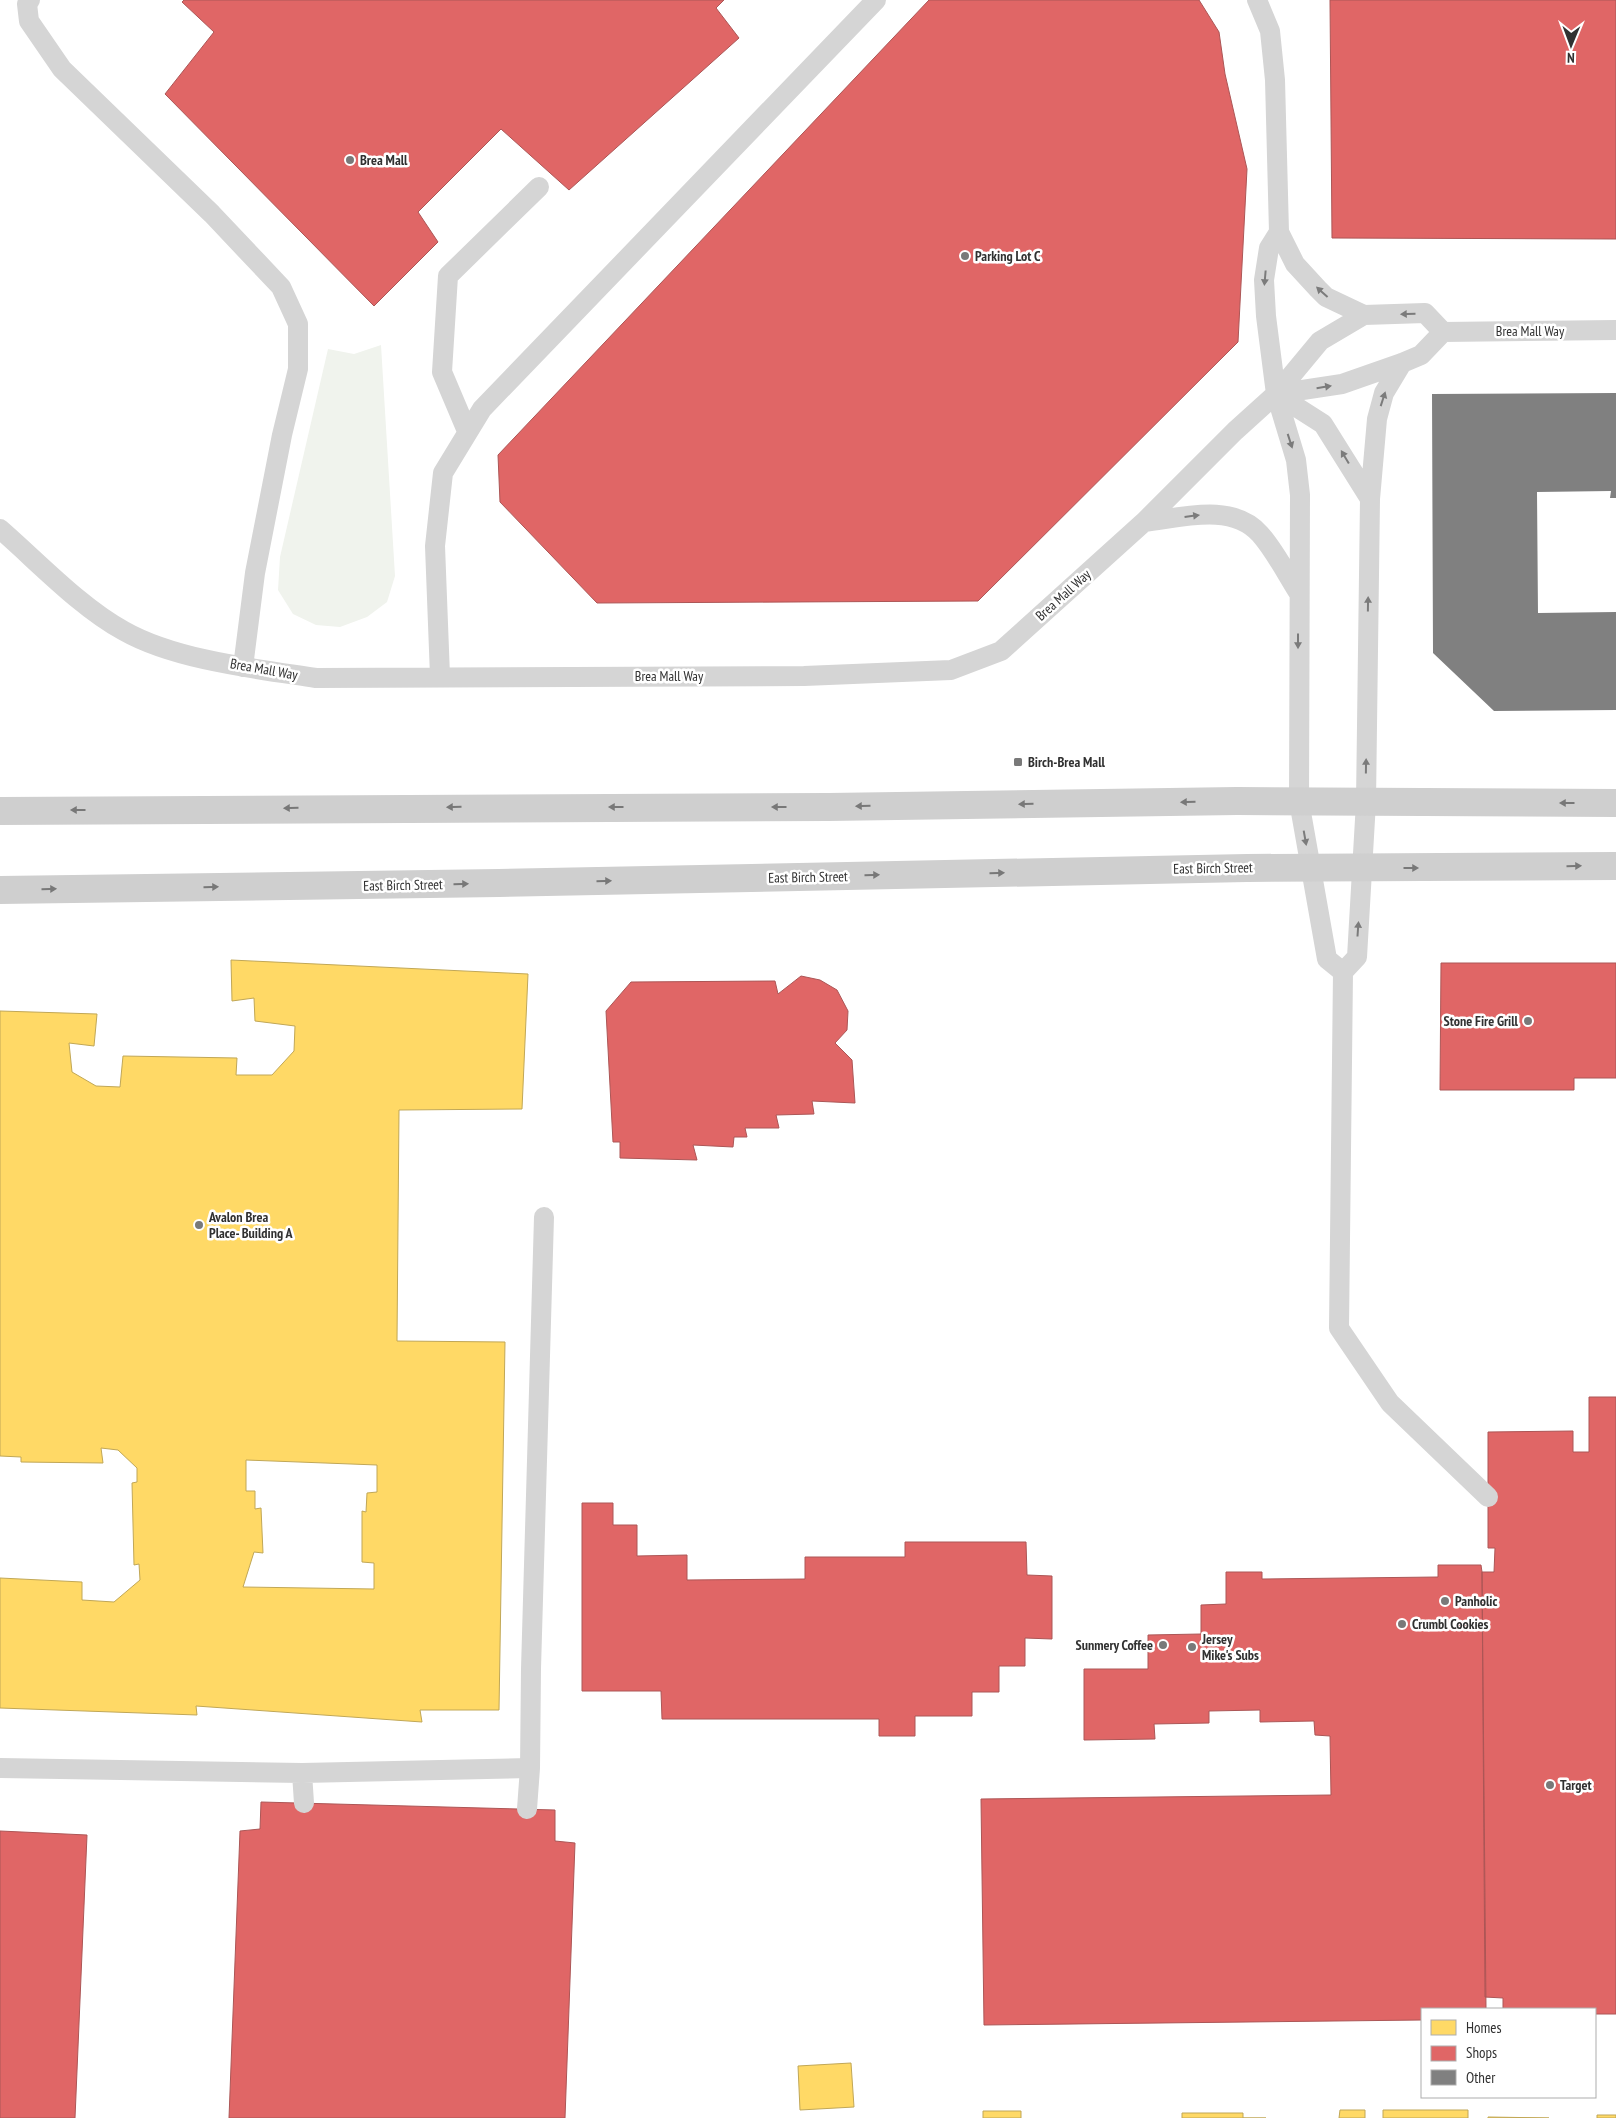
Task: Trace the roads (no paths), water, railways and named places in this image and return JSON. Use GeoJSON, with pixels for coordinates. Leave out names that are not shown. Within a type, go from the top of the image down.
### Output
{"type":"FeatureCollection","features":[{"type":"Feature","properties":{"kind":"street"},"geometry":{"type":"LineString","coordinates":[[0,811],[1299,801],[1616,803]]}},
{"type":"Feature","properties":{"kind":"street","name":"East Birch Street"},"geometry":{"type":"LineString","coordinates":[[0,890],[1311,868],[1616,866]]}},
{"type":"Feature","properties":{"kind":"lane"},"geometry":{"type":"LineString","coordinates":[[30,0],[28,4],[29,21],[62,69],[212,214],[281,286],[298,324],[298,369],[282,435],[255,573],[243,667]]}},
{"type":"Feature","properties":{"kind":"lane"},"geometry":{"type":"LineString","coordinates":[[440,676],[435,546],[443,473],[467,431],[482,409],[876,0]]}},
{"type":"Feature","properties":{"kind":"lane"},"geometry":{"type":"LineString","coordinates":[[1257,0],[1270,31],[1275,80],[1279,232],[1295,264],[1326,297],[1364,316]]}},
{"type":"Feature","properties":{"kind":"lane"},"geometry":{"type":"LineString","coordinates":[[467,431],[442,372],[448,276],[539,187]]}},
{"type":"Feature","properties":{"kind":"lane"},"geometry":{"type":"LineString","coordinates":[[1279,232],[1269,248],[1264,280],[1267,326],[1276,394],[1296,460],[1300,495],[1298,592],[1299,801],[1327,959],[1343,972]]}},
{"type":"Feature","properties":{"kind":"lane","name":"Brea Mall Way"},"geometry":{"type":"LineString","coordinates":[[0,529],[95,612],[124,631],[161,647],[243,667],[316,678],[804,676],[951,670],[1001,651],[1144,522],[1235,431],[1276,394],[1320,341],[1364,316],[1425,313],[1443,332],[1616,330]]}},
{"type":"Feature","properties":{"kind":"lane"},"geometry":{"type":"LineString","coordinates":[[1276,394],[1342,384],[1402,363],[1420,355],[1443,332]]}},
{"type":"Feature","properties":{"kind":"lane"},"geometry":{"type":"LineString","coordinates":[[1402,363],[1384,393],[1377,419],[1370,499],[1366,802],[1357,957],[1343,972],[1339,1328],[1390,1403],[1488,1497]]}},
{"type":"Feature","properties":{"kind":"lane"},"geometry":{"type":"LineString","coordinates":[[1276,394],[1323,424],[1370,499]]}},
{"type":"Feature","properties":{"kind":"lane"},"geometry":{"type":"LineString","coordinates":[[1144,522],[1212,513],[1239,519],[1260,533],[1298,592]]}},
{"type":"Feature","properties":{"kind":"lane"},"geometry":{"type":"LineString","coordinates":[[527,1810],[530,1768],[531,1669],[544,1218]]}},
{"type":"Feature","properties":{"kind":"lane"},"geometry":{"type":"LineString","coordinates":[[0,1768],[302,1773],[530,1768]]}},
{"type":"Feature","properties":{"kind":"lane"},"geometry":{"type":"LineString","coordinates":[[302,1773],[304,1803]]}},
{"type":"Feature","properties":{"kind":"place","name":"Brea Mall"},"geometry":{"type":"Point","coordinates":[350,160]}},
{"type":"Feature","properties":{"kind":"place","name":"Parking Lot C"},"geometry":{"type":"Point","coordinates":[965,256]}},
{"type":"Feature","properties":{"kind":"place","name":"Birch-Brea Mall"},"geometry":{"type":"Point","coordinates":[1018,762]}},
{"type":"Feature","properties":{"kind":"place","name":"Stone Fire Grill"},"geometry":{"type":"Point","coordinates":[1528,1021]}},
{"type":"Feature","properties":{"kind":"place","name":"Avalon Brea Place- Building A"},"geometry":{"type":"Point","coordinates":[199,1225]}},
{"type":"Feature","properties":{"kind":"place","name":"Panholic"},"geometry":{"type":"Point","coordinates":[1445,1601]}},
{"type":"Feature","properties":{"kind":"place","name":"Crumbl Cookies"},"geometry":{"type":"Point","coordinates":[1402,1624]}},
{"type":"Feature","properties":{"kind":"place","name":"Sunmery Coffee"},"geometry":{"type":"Point","coordinates":[1163,1645]}},
{"type":"Feature","properties":{"kind":"place","name":"Jersey Mike's Subs"},"geometry":{"type":"Point","coordinates":[1192,1647]}},
{"type":"Feature","properties":{"kind":"place","name":"Target"},"geometry":{"type":"Point","coordinates":[1550,1785]}}]}
